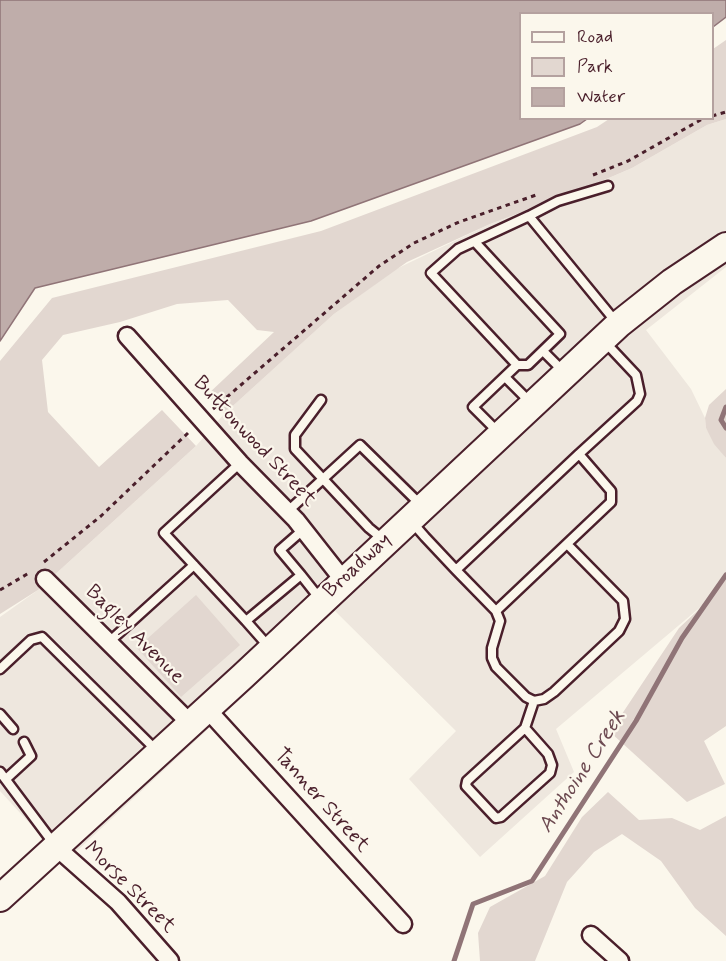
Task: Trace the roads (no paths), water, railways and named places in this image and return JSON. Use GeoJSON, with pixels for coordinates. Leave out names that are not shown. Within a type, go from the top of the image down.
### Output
{"type":"FeatureCollection","features":[{"type":"Feature","properties":{"kind":"main road","name":"Broadway"},"geometry":{"type":"LineString","coordinates":[[0,898],[272,649],[610,332],[672,282],[726,246]]}},
{"type":"Feature","properties":{"kind":"street","name":"Buttonwood Street"},"geometry":{"type":"LineString","coordinates":[[127,336],[240,463],[304,529],[344,581]]}},
{"type":"Feature","properties":{"kind":"street","name":"Bagley Avenue"},"geometry":{"type":"LineString","coordinates":[[45,579],[110,642],[198,716]]}},
{"type":"Feature","properties":{"kind":"street","name":"Tanner Street"},"geometry":{"type":"LineString","coordinates":[[198,716],[403,924]]}},
{"type":"Feature","properties":{"kind":"street","name":"Morse Street"},"geometry":{"type":"LineString","coordinates":[[56,847],[118,902],[170,961]]}},
{"type":"Feature","properties":{"kind":"street"},"geometry":{"type":"LineString","coordinates":[[591,935],[620,961]]}},
{"type":"Feature","properties":{"kind":"lane"},"geometry":{"type":"LineString","coordinates":[[518,365],[431,273],[458,249],[558,201],[608,186]]}},
{"type":"Feature","properties":{"kind":"lane"},"geometry":{"type":"LineString","coordinates":[[456,570],[637,401],[640,394],[636,375],[610,332],[529,216]]}},
{"type":"Feature","properties":{"kind":"lane"},"geometry":{"type":"LineString","coordinates":[[476,242],[560,334],[528,365],[518,365],[473,407],[500,434]]}},
{"type":"Feature","properties":{"kind":"lane"},"geometry":{"type":"LineString","coordinates":[[543,351],[565,374]]}},
{"type":"Feature","properties":{"kind":"lane"},"geometry":{"type":"LineString","coordinates":[[505,377],[532,404]]}},
{"type":"Feature","properties":{"kind":"lane"},"geometry":{"type":"LineString","coordinates":[[321,400],[295,435],[295,448],[369,528],[385,541]]}},
{"type":"Feature","properties":{"kind":"lane"},"geometry":{"type":"LineString","coordinates":[[288,511],[360,445],[416,512],[456,570],[496,611],[500,621],[492,648],[492,658],[496,667],[526,697],[534,701]]}},
{"type":"Feature","properties":{"kind":"lane"},"geometry":{"type":"LineString","coordinates":[[496,611],[611,502],[611,491],[579,454]]}},
{"type":"Feature","properties":{"kind":"lane"},"geometry":{"type":"LineString","coordinates":[[240,463],[164,533],[272,649]]}},
{"type":"Feature","properties":{"kind":"lane"},"geometry":{"type":"LineString","coordinates":[[304,529],[280,550],[322,601]]}},
{"type":"Feature","properties":{"kind":"lane"},"geometry":{"type":"LineString","coordinates":[[525,728],[548,754],[552,765],[550,772],[501,817],[496,818],[466,786],[467,781],[525,728],[534,701],[555,692],[618,631],[625,619],[623,601],[567,544]]}},
{"type":"Feature","properties":{"kind":"lane"},"geometry":{"type":"LineString","coordinates":[[110,642],[194,566]]}},
{"type":"Feature","properties":{"kind":"lane"},"geometry":{"type":"LineString","coordinates":[[246,621],[301,575]]}},
{"type":"Feature","properties":{"kind":"lane"},"geometry":{"type":"LineString","coordinates":[[0,669],[31,640],[42,637],[159,753]]}},
{"type":"Feature","properties":{"kind":"lane"},"geometry":{"type":"LineString","coordinates":[[0,714],[13,729]]}},
{"type":"Feature","properties":{"kind":"lane"},"geometry":{"type":"LineString","coordinates":[[24,742],[32,756],[3,775],[56,847]]}},
{"type":"Feature","properties":{"kind":"water"},"geometry":{"type":"Polygon","coordinates":[[[0,0],[726,0],[726,17],[714,26],[714,12],[519,12],[519,120],[586,120],[580,124],[311,221],[35,288],[0,341],[0,0]]]}},
{"type":"Feature","properties":{"kind":"waterway","name":"Anthoine Creek"},"geometry":{"type":"LineString","coordinates":[[726,407],[721,420],[726,428]]}},
{"type":"Feature","properties":{"kind":"waterway","name":"Anthoine Creek"},"geometry":{"type":"LineString","coordinates":[[454,961],[473,904],[532,881],[636,721],[682,638],[726,575]]}}]}
